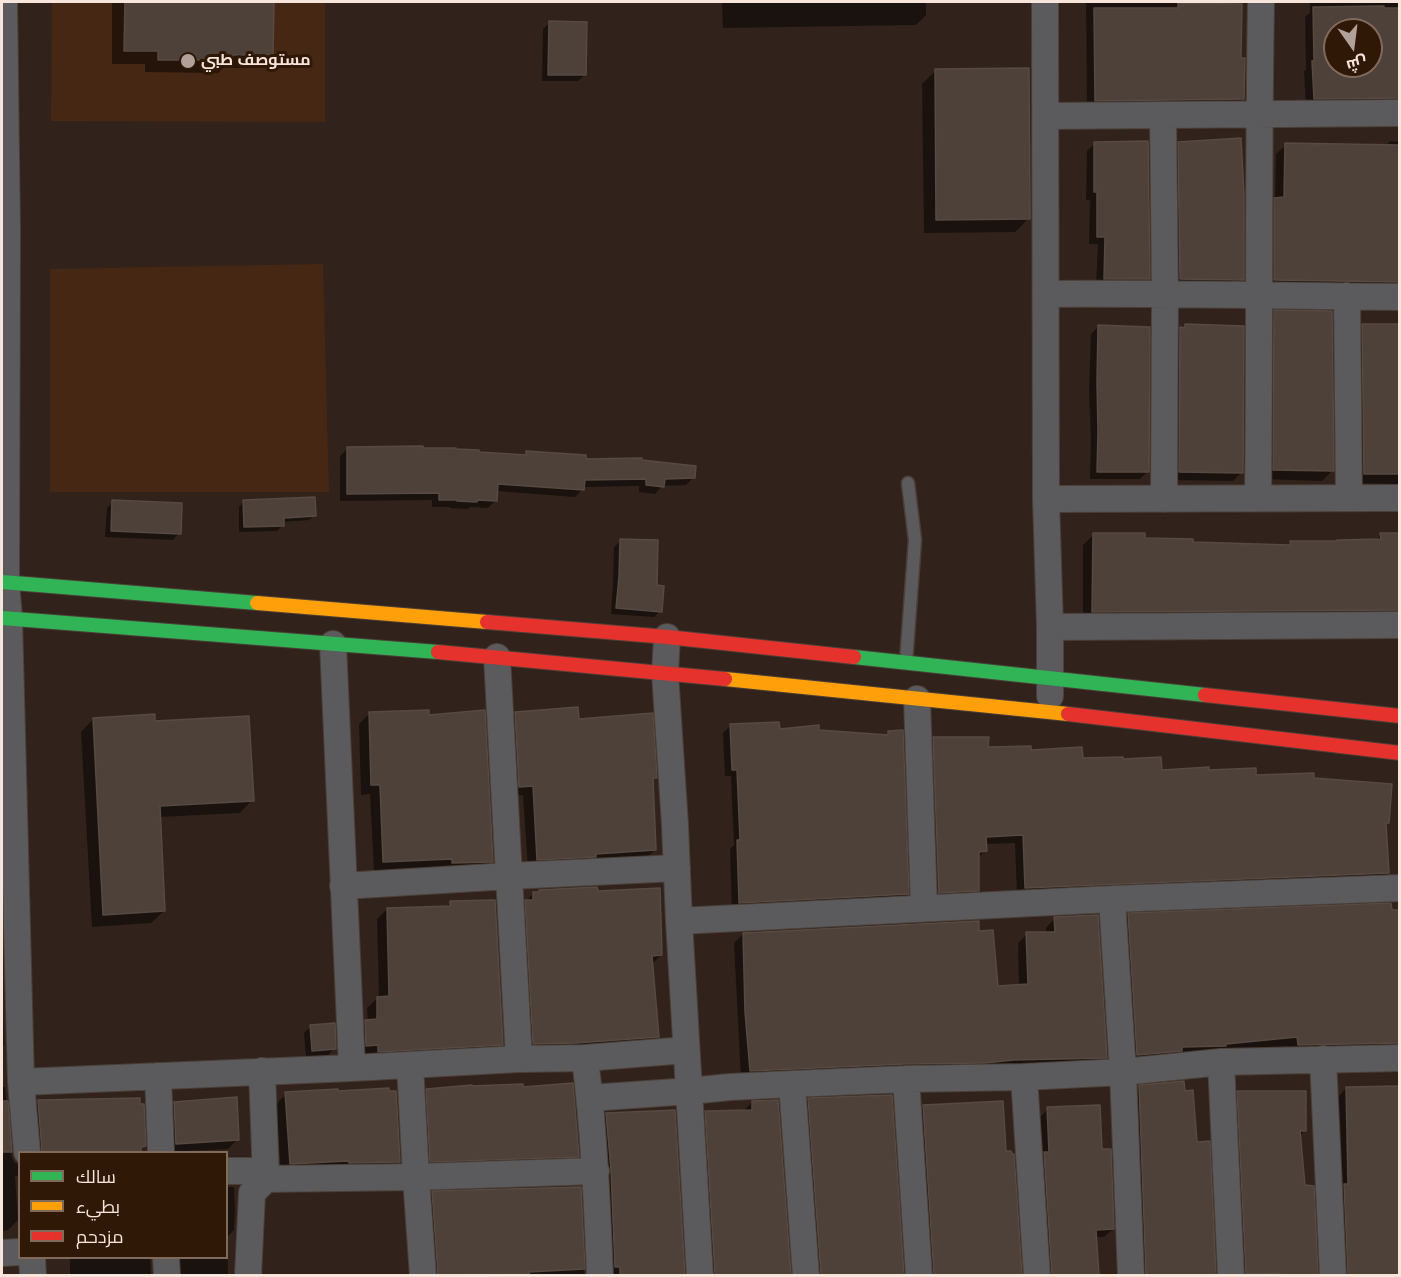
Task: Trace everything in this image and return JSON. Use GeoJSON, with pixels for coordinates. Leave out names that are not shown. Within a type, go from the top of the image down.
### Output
{"type":"FeatureCollection","features":[{"type":"Feature","properties":{"kind":"main road"},"geometry":{"type":"LineString","coordinates":[[4,582],[667,637],[1400,716]]}},
{"type":"Feature","properties":{"kind":"main road"},"geometry":{"type":"LineString","coordinates":[[5,618],[497,657],[665,673],[1050,711],[1400,753]]}},
{"type":"Feature","properties":{"kind":"street"},"geometry":{"type":"LineString","coordinates":[[4,2],[4,582],[11,1053],[21,1082],[27,1151]]}},
{"type":"Feature","properties":{"kind":"street"},"geometry":{"type":"LineString","coordinates":[[1046,2],[1046,499],[1050,711]]}},
{"type":"Feature","properties":{"kind":"street"},"geometry":{"type":"LineString","coordinates":[[1258,498],[1261,2]]}},
{"type":"Feature","properties":{"kind":"street"},"geometry":{"type":"LineString","coordinates":[[1046,116],[1400,113]]}},
{"type":"Feature","properties":{"kind":"street"},"geometry":{"type":"LineString","coordinates":[[1163,115],[1164,499]]}},
{"type":"Feature","properties":{"kind":"street"},"geometry":{"type":"LineString","coordinates":[[1046,294],[1165,293],[1400,297]]}},
{"type":"Feature","properties":{"kind":"street"},"geometry":{"type":"LineString","coordinates":[[1347,296],[1349,498]]}},
{"type":"Feature","properties":{"kind":"street"},"geometry":{"type":"LineString","coordinates":[[1046,499],[1400,498]]}},
{"type":"Feature","properties":{"kind":"street"},"geometry":{"type":"LineString","coordinates":[[1050,627],[1400,625]]}},
{"type":"Feature","properties":{"kind":"street"},"geometry":{"type":"LineString","coordinates":[[667,637],[665,673],[700,1275]]}},
{"type":"Feature","properties":{"kind":"street"},"geometry":{"type":"LineString","coordinates":[[333,644],[352,1068]]}},
{"type":"Feature","properties":{"kind":"street"},"geometry":{"type":"LineString","coordinates":[[497,657],[519,1059]]}},
{"type":"Feature","properties":{"kind":"street"},"geometry":{"type":"LineString","coordinates":[[917,699],[924,908]]}},
{"type":"Feature","properties":{"kind":"street"},"geometry":{"type":"LineString","coordinates":[[343,886],[677,868]]}},
{"type":"Feature","properties":{"kind":"street"},"geometry":{"type":"LineString","coordinates":[[679,921],[1112,899],[1400,888]]}},
{"type":"Feature","properties":{"kind":"street"},"geometry":{"type":"LineString","coordinates":[[1112,899],[1123,1072],[1131,1275]]}},
{"type":"Feature","properties":{"kind":"street"},"geometry":{"type":"LineString","coordinates":[[21,1082],[519,1059],[585,1058],[686,1050]]}},
{"type":"Feature","properties":{"kind":"street"},"geometry":{"type":"LineString","coordinates":[[585,1058],[596,1171],[600,1275]]}},
{"type":"Feature","properties":{"kind":"street"},"geometry":{"type":"LineString","coordinates":[[590,1098],[730,1087],[1123,1072],[1221,1062],[1400,1058]]}},
{"type":"Feature","properties":{"kind":"street"},"geometry":{"type":"LineString","coordinates":[[1323,1059],[1333,1275]]}},
{"type":"Feature","properties":{"kind":"street"},"geometry":{"type":"LineString","coordinates":[[1221,1062],[1231,1275]]}},
{"type":"Feature","properties":{"kind":"street"},"geometry":{"type":"LineString","coordinates":[[410,1065],[423,1275]]}},
{"type":"Feature","properties":{"kind":"street"},"geometry":{"type":"LineString","coordinates":[[248,1275],[252,1193],[266,1179],[262,1071]]}},
{"type":"Feature","properties":{"kind":"street"},"geometry":{"type":"LineString","coordinates":[[158,1076],[161,1151]]}},
{"type":"Feature","properties":{"kind":"street"},"geometry":{"type":"LineString","coordinates":[[1024,1077],[1037,1275]]}},
{"type":"Feature","properties":{"kind":"street"},"geometry":{"type":"LineString","coordinates":[[906,1079],[919,1275]]}},
{"type":"Feature","properties":{"kind":"street"},"geometry":{"type":"LineString","coordinates":[[792,1084],[806,1275]]}},
{"type":"Feature","properties":{"kind":"street"},"geometry":{"type":"LineString","coordinates":[[228,1171],[251,1171],[266,1179],[596,1171]]}},
{"type":"Feature","properties":{"kind":"street"},"geometry":{"type":"LineString","coordinates":[[2,1253],[18,1252]]}},
{"type":"Feature","properties":{"kind":"street"},"geometry":{"type":"LineString","coordinates":[[32,1259],[33,1275]]}},
{"type":"Feature","properties":{"kind":"street"},"geometry":{"type":"LineString","coordinates":[[166,1259],[167,1275]]}},
{"type":"Feature","properties":{"kind":"lane"},"geometry":{"type":"LineString","coordinates":[[906,663],[915,540],[908,483]]}},
{"type":"Feature","properties":{"kind":"shaded area","name":"مستوصف طبي"},"geometry":{"type":"Polygon","coordinates":[[[52,2],[325,2],[325,122],[51,121],[52,2]]]}},
{"type":"Feature","properties":{"kind":"shaded area"},"geometry":{"type":"Polygon","coordinates":[[[323,264],[329,492],[50,492],[50,269],[323,264]]]}},
{"type":"Feature","properties":{"kind":"building"},"geometry":{"type":"Polygon","coordinates":[[[125,2],[274,2],[273,55],[233,55],[233,60],[158,60],[158,51],[124,51],[125,2]]]}},
{"type":"Feature","properties":{"kind":"building"},"geometry":{"type":"Polygon","coordinates":[[[1178,3],[1242,4],[1241,58],[1245,58],[1244,99],[1095,101],[1094,8],[1178,8],[1178,3]]]}},
{"type":"Feature","properties":{"kind":"building"},"geometry":{"type":"Polygon","coordinates":[[[1384,6],[1384,8],[1400,8],[1400,98],[1314,99],[1312,61],[1314,61],[1313,7],[1384,6]]]}},
{"type":"Feature","properties":{"kind":"building"},"geometry":{"type":"Polygon","coordinates":[[[549,21],[587,22],[586,75],[548,75],[549,21]]]}},
{"type":"Feature","properties":{"kind":"building"},"geometry":{"type":"Polygon","coordinates":[[[1029,68],[1030,219],[936,220],[935,69],[1029,68]]]}},
{"type":"Feature","properties":{"kind":"building"},"geometry":{"type":"Polygon","coordinates":[[[1241,138],[1244,280],[1180,279],[1178,142],[1241,138]]]}},
{"type":"Feature","properties":{"kind":"building"},"geometry":{"type":"Polygon","coordinates":[[[1148,141],[1150,279],[1104,279],[1105,237],[1097,237],[1094,142],[1148,141]]]}},
{"type":"Feature","properties":{"kind":"building"},"geometry":{"type":"Polygon","coordinates":[[[1285,143],[1400,145],[1400,282],[1274,280],[1274,198],[1284,197],[1285,143]]]}},
{"type":"Feature","properties":{"kind":"building"},"geometry":{"type":"Polygon","coordinates":[[[1274,310],[1332,311],[1334,471],[1273,470],[1274,310]]]}},
{"type":"Feature","properties":{"kind":"building"},"geometry":{"type":"Polygon","coordinates":[[[1185,324],[1244,326],[1243,473],[1179,472],[1180,327],[1185,328],[1185,324]]]}},
{"type":"Feature","properties":{"kind":"building"},"geometry":{"type":"Polygon","coordinates":[[[1362,324],[1400,324],[1400,474],[1364,474],[1362,324]]]}},
{"type":"Feature","properties":{"kind":"building"},"geometry":{"type":"Polygon","coordinates":[[[1098,325],[1150,327],[1149,472],[1097,472],[1098,325]]]}},
{"type":"Feature","properties":{"kind":"building"},"geometry":{"type":"Polygon","coordinates":[[[423,446],[423,448],[456,448],[526,455],[526,451],[586,455],[586,459],[642,458],[642,460],[696,466],[695,478],[665,479],[664,487],[646,485],[646,479],[585,480],[584,490],[498,484],[497,501],[477,500],[477,502],[439,500],[439,493],[347,494],[347,447],[423,446]]]}},
{"type":"Feature","properties":{"kind":"building"},"geometry":{"type":"Polygon","coordinates":[[[315,497],[316,516],[284,518],[284,526],[244,527],[243,500],[315,497]]]}},
{"type":"Feature","properties":{"kind":"building"},"geometry":{"type":"Polygon","coordinates":[[[112,500],[182,503],[181,534],[111,531],[112,500]]]}},
{"type":"Feature","properties":{"kind":"building"},"geometry":{"type":"Polygon","coordinates":[[[1093,533],[1145,533],[1145,538],[1193,539],[1193,542],[1290,545],[1290,541],[1381,539],[1380,533],[1400,533],[1400,610],[1092,612],[1093,533]]]}},
{"type":"Feature","properties":{"kind":"building"},"geometry":{"type":"Polygon","coordinates":[[[620,539],[658,540],[657,585],[664,586],[662,612],[616,608],[620,539]]]}},
{"type":"Feature","properties":{"kind":"building"},"geometry":{"type":"Polygon","coordinates":[[[578,707],[579,719],[653,713],[657,778],[653,778],[656,850],[596,854],[596,857],[537,860],[533,786],[519,787],[515,712],[578,707]]]}},
{"type":"Feature","properties":{"kind":"building"},"geometry":{"type":"Polygon","coordinates":[[[429,710],[429,715],[485,710],[493,862],[452,863],[452,859],[383,862],[380,785],[371,785],[369,712],[429,710]]]}},
{"type":"Feature","properties":{"kind":"building"},"geometry":{"type":"Polygon","coordinates":[[[155,714],[155,721],[249,716],[254,801],[160,806],[165,911],[103,915],[93,718],[155,714]]]}},
{"type":"Feature","properties":{"kind":"building"},"geometry":{"type":"Polygon","coordinates":[[[779,722],[780,729],[819,725],[819,730],[888,735],[888,731],[903,730],[909,894],[739,903],[737,840],[740,840],[737,770],[732,770],[730,724],[779,722]]]}},
{"type":"Feature","properties":{"kind":"building"},"geometry":{"type":"Polygon","coordinates":[[[933,737],[989,737],[988,747],[1031,746],[1031,750],[1082,747],[1083,758],[1161,757],[1162,770],[1209,767],[1209,770],[1256,768],[1256,775],[1314,773],[1314,778],[1392,784],[1389,823],[1386,823],[1389,873],[1025,888],[1023,835],[986,837],[987,851],[979,852],[979,891],[939,893],[933,737]]]}},
{"type":"Feature","properties":{"kind":"building"},"geometry":{"type":"Polygon","coordinates":[[[597,887],[598,891],[660,888],[662,955],[652,956],[659,1037],[533,1044],[525,900],[533,900],[533,892],[539,892],[539,890],[597,887]]]}},
{"type":"Feature","properties":{"kind":"building"},"geometry":{"type":"Polygon","coordinates":[[[495,900],[503,1045],[378,1052],[378,1045],[366,1046],[365,1020],[377,1019],[377,997],[389,996],[387,908],[450,906],[450,901],[495,900]]]}},
{"type":"Feature","properties":{"kind":"building"},"geometry":{"type":"Polygon","coordinates":[[[1391,903],[1392,910],[1400,910],[1400,1043],[1298,1045],[1297,1037],[1226,1044],[1226,1046],[1182,1047],[1182,1051],[1137,1055],[1128,913],[1391,903]]]}},
{"type":"Feature","properties":{"kind":"building"},"geometry":{"type":"Polygon","coordinates":[[[1098,915],[1107,1058],[750,1071],[745,1012],[743,933],[979,921],[979,931],[993,930],[998,986],[1028,984],[1026,932],[1055,932],[1054,917],[1098,915]]]}},
{"type":"Feature","properties":{"kind":"building"},"geometry":{"type":"Polygon","coordinates":[[[335,1023],[336,1049],[312,1051],[310,1025],[335,1023]]]}},
{"type":"Feature","properties":{"kind":"building"},"geometry":{"type":"Polygon","coordinates":[[[1184,1081],[1185,1091],[1193,1090],[1197,1142],[1210,1141],[1216,1275],[1146,1275],[1139,1085],[1184,1081]]]}},
{"type":"Feature","properties":{"kind":"building"},"geometry":{"type":"Polygon","coordinates":[[[573,1083],[579,1157],[430,1162],[426,1089],[472,1085],[523,1084],[523,1087],[573,1083]]]}},
{"type":"Feature","properties":{"kind":"building"},"geometry":{"type":"Polygon","coordinates":[[[1400,1086],[1400,1275],[1348,1275],[1344,1184],[1348,1184],[1346,1087],[1400,1086]]]}},
{"type":"Feature","properties":{"kind":"building"},"geometry":{"type":"Polygon","coordinates":[[[389,1088],[389,1091],[396,1091],[400,1162],[349,1163],[348,1161],[290,1164],[285,1092],[389,1088]]]}},
{"type":"Feature","properties":{"kind":"building"},"geometry":{"type":"Polygon","coordinates":[[[1237,1091],[1306,1091],[1306,1131],[1300,1131],[1305,1185],[1314,1186],[1318,1275],[1246,1274],[1237,1091]]]}},
{"type":"Feature","properties":{"kind":"building"},"geometry":{"type":"Polygon","coordinates":[[[892,1095],[904,1275],[821,1275],[808,1098],[892,1095]]]}},
{"type":"Feature","properties":{"kind":"building"},"geometry":{"type":"Polygon","coordinates":[[[237,1097],[239,1140],[176,1144],[174,1102],[237,1097]]]}},
{"type":"Feature","properties":{"kind":"building"},"geometry":{"type":"Polygon","coordinates":[[[140,1098],[140,1104],[144,1104],[146,1146],[141,1147],[141,1151],[42,1151],[38,1100],[140,1098]]]}},
{"type":"Feature","properties":{"kind":"building"},"geometry":{"type":"Polygon","coordinates":[[[778,1100],[791,1275],[715,1275],[705,1111],[752,1110],[752,1101],[778,1100]]]}},
{"type":"Feature","properties":{"kind":"building"},"geometry":{"type":"Polygon","coordinates":[[[2,1101],[8,1101],[12,1152],[2,1152],[2,1101]]]}},
{"type":"Feature","properties":{"kind":"building"},"geometry":{"type":"Polygon","coordinates":[[[1003,1101],[1006,1151],[1014,1154],[1022,1275],[934,1275],[923,1105],[1003,1101]]]}},
{"type":"Feature","properties":{"kind":"building"},"geometry":{"type":"Polygon","coordinates":[[[1100,1105],[1102,1149],[1111,1149],[1114,1229],[1096,1230],[1099,1275],[1052,1275],[1044,1152],[1049,1152],[1047,1107],[1100,1105]]]}},
{"type":"Feature","properties":{"kind":"building"},"geometry":{"type":"Polygon","coordinates":[[[675,1110],[685,1275],[620,1275],[620,1267],[615,1267],[606,1113],[675,1110]]]}},
{"type":"Feature","properties":{"kind":"building"},"geometry":{"type":"Polygon","coordinates":[[[581,1187],[585,1269],[529,1272],[529,1274],[438,1275],[432,1191],[581,1187]]]}},
{"type":"Feature","properties":{"kind":"traffic: fast"},"geometry":{"type":"LineString","coordinates":[[2,582],[257,603]]}},
{"type":"Feature","properties":{"kind":"traffic: fast"},"geometry":{"type":"LineString","coordinates":[[2,618],[438,652]]}},
{"type":"Feature","properties":{"kind":"traffic: fast"},"geometry":{"type":"LineString","coordinates":[[854,657],[1205,695]]}},
{"type":"Feature","properties":{"kind":"traffic: slow"},"geometry":{"type":"LineString","coordinates":[[257,603],[487,622]]}},
{"type":"Feature","properties":{"kind":"traffic: slow"},"geometry":{"type":"LineString","coordinates":[[725,679],[1068,714]]}},
{"type":"Feature","properties":{"kind":"traffic: jam"},"geometry":{"type":"LineString","coordinates":[[487,622],[667,637],[854,657]]}},
{"type":"Feature","properties":{"kind":"traffic: jam"},"geometry":{"type":"LineString","coordinates":[[438,652],[725,679]]}},
{"type":"Feature","properties":{"kind":"traffic: jam"},"geometry":{"type":"LineString","coordinates":[[1205,695],[1400,716]]}},
{"type":"Feature","properties":{"kind":"traffic: jam"},"geometry":{"type":"LineString","coordinates":[[1068,714],[1400,753]]}},
{"type":"Feature","properties":{"kind":"place","name":"مستوصف طبي"},"geometry":{"type":"Point","coordinates":[188,61]}}]}
